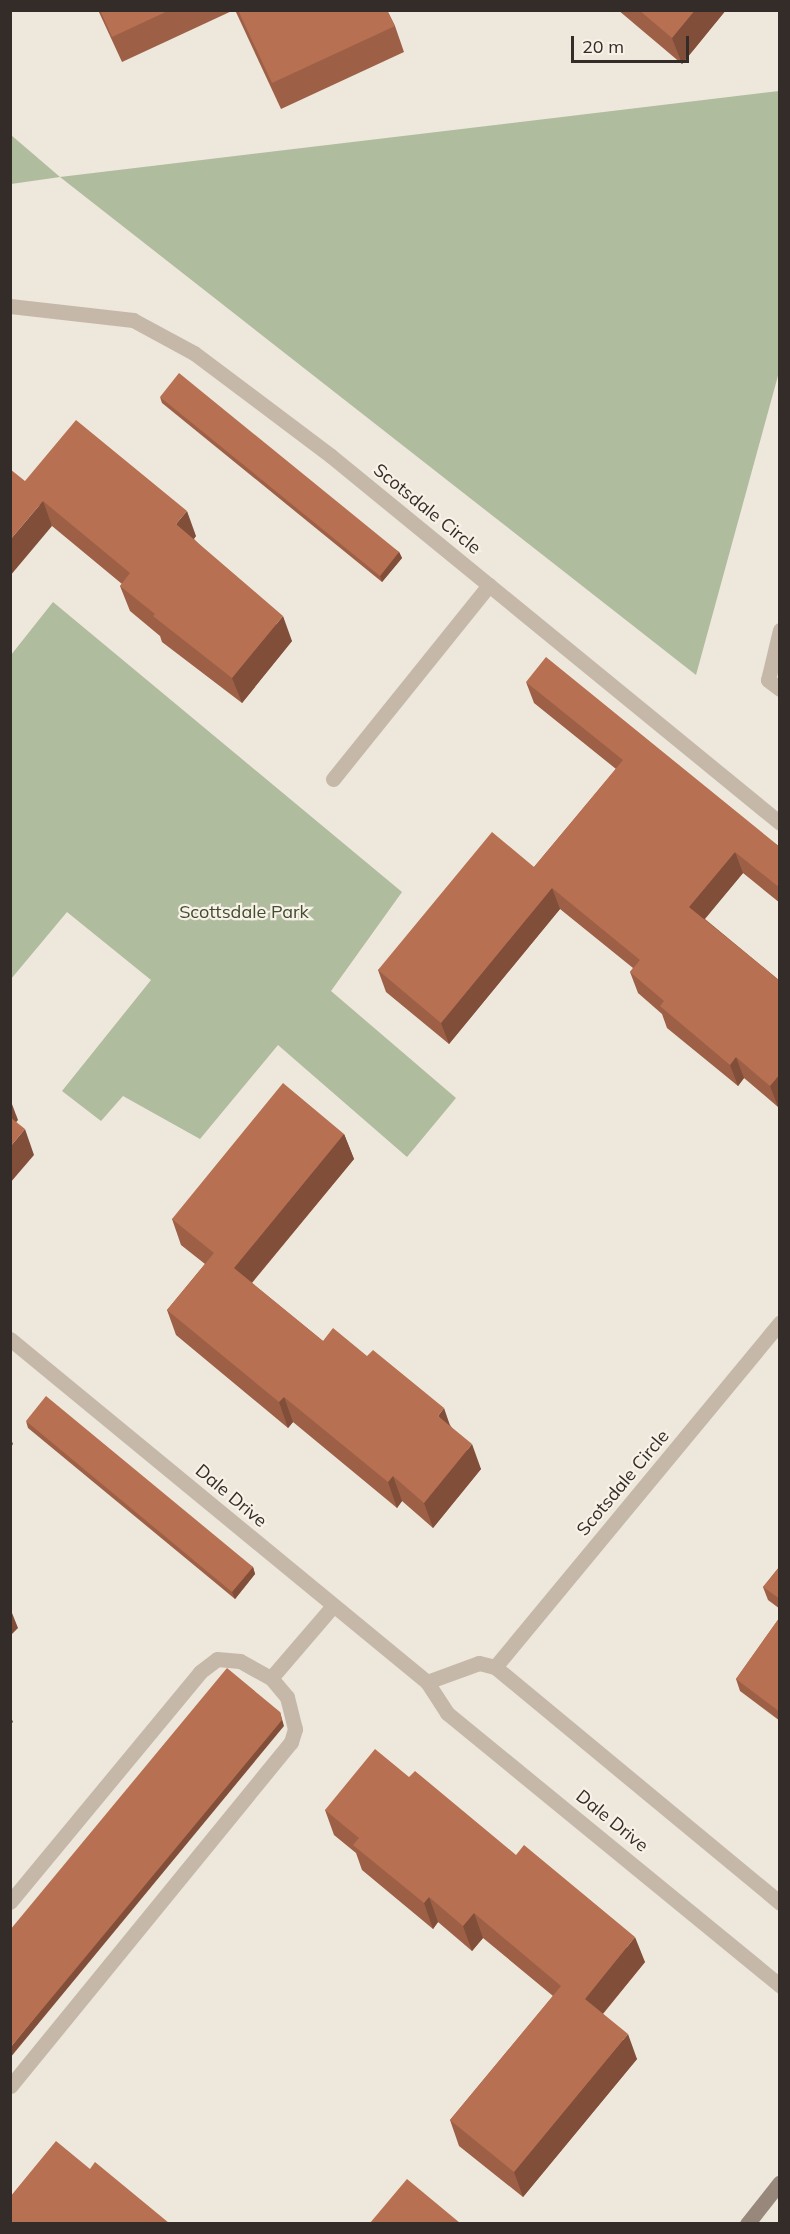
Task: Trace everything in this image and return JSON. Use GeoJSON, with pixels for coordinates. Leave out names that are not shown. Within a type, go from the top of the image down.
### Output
{"type":"FeatureCollection","features":[{"type":"Feature","properties":{"kind":"main road"},"geometry":{"type":"LineString","coordinates":[[747,2223],[780,2182]]}},
{"type":"Feature","properties":{"kind":"street","name":"Scotsdale Circle"},"geometry":{"type":"LineString","coordinates":[[10,306],[133,320],[194,353],[331,456],[780,823]]}},
{"type":"Feature","properties":{"kind":"street"},"geometry":{"type":"LineString","coordinates":[[333,779],[489,585]]}},
{"type":"Feature","properties":{"kind":"street"},"geometry":{"type":"LineString","coordinates":[[780,630],[768,680],[780,689]]}},
{"type":"Feature","properties":{"kind":"street","name":"Scotsdale Circle"},"geometry":{"type":"LineString","coordinates":[[495,1667],[780,1322]]}},
{"type":"Feature","properties":{"kind":"street","name":"Dale Drive"},"geometry":{"type":"LineString","coordinates":[[10,1340],[426,1682],[447,1713],[780,1986]]}},
{"type":"Feature","properties":{"kind":"street"},"geometry":{"type":"LineString","coordinates":[[271,1678],[333,1606]]}},
{"type":"Feature","properties":{"kind":"street"},"geometry":{"type":"LineString","coordinates":[[10,1902],[200,1672],[217,1659],[240,1661],[271,1678],[287,1696],[293,1710],[295,1729],[291,1742],[10,2086]]}},
{"type":"Feature","properties":{"kind":"street"},"geometry":{"type":"LineString","coordinates":[[426,1682],[479,1663],[495,1667],[780,1903]]}},
{"type":"Feature","properties":{"kind":"green space"},"geometry":{"type":"Polygon","coordinates":[[[779,91],[779,372],[696,675],[60,177],[779,91]]]}},
{"type":"Feature","properties":{"kind":"green space"},"geometry":{"type":"Polygon","coordinates":[[[11,135],[60,177],[11,184],[11,135]]]}},
{"type":"Feature","properties":{"kind":"green space","name":"Scottsdale Park"},"geometry":{"type":"Polygon","coordinates":[[[53,602],[402,892],[331,991],[456,1098],[407,1157],[278,1045],[200,1139],[123,1096],[101,1121],[62,1091],[151,980],[67,912],[11,979],[11,655],[53,602]]]}},
{"type":"Feature","properties":{"kind":"building"},"geometry":{"type":"Polygon","coordinates":[[[100,10],[170,10],[112,37],[100,10]]]}},
{"type":"Feature","properties":{"kind":"building"},"geometry":{"type":"Polygon","coordinates":[[[238,10],[387,10],[395,26],[272,83],[238,10]]]}},
{"type":"Feature","properties":{"kind":"building"},"geometry":{"type":"Polygon","coordinates":[[[639,10],[695,10],[672,38],[639,10]]]}},
{"type":"Feature","properties":{"kind":"building"},"geometry":{"type":"Polygon","coordinates":[[[179,373],[399,552],[380,576],[160,397],[179,373]]]}},
{"type":"Feature","properties":{"kind":"building"},"geometry":{"type":"Polygon","coordinates":[[[76,420],[187,511],[176,524],[283,616],[232,678],[153,616],[155,614],[120,586],[130,573],[43,501],[10,540],[10,469],[25,481],[76,420]]]}},
{"type":"Feature","properties":{"kind":"building"},"geometry":{"type":"Polygon","coordinates":[[[546,657],[780,847],[780,888],[735,852],[689,907],[780,981],[780,1074],[770,1086],[736,1057],[730,1065],[660,1006],[664,1001],[630,972],[640,960],[552,888],[441,1023],[378,970],[492,832],[534,867],[623,760],[526,682],[546,657]]]}},
{"type":"Feature","properties":{"kind":"building"},"geometry":{"type":"Polygon","coordinates":[[[283,1083],[344,1134],[234,1268],[323,1341],[333,1328],[367,1356],[373,1350],[444,1408],[438,1416],[472,1444],[424,1503],[393,1476],[388,1482],[284,1397],[279,1402],[167,1310],[214,1253],[172,1219],[283,1083]]]}},
{"type":"Feature","properties":{"kind":"building"},"geometry":{"type":"Polygon","coordinates":[[[10,1117],[25,1129],[10,1147],[10,1117]]]}},
{"type":"Feature","properties":{"kind":"building"},"geometry":{"type":"Polygon","coordinates":[[[46,1396],[253,1567],[232,1592],[26,1421],[46,1396]]]}},
{"type":"Feature","properties":{"kind":"building"},"geometry":{"type":"Polygon","coordinates":[[[780,1566],[780,1599],[763,1587],[780,1566]]]}},
{"type":"Feature","properties":{"kind":"building"},"geometry":{"type":"Polygon","coordinates":[[[780,1617],[780,1712],[736,1679],[780,1617]]]}},
{"type":"Feature","properties":{"kind":"building"},"geometry":{"type":"Polygon","coordinates":[[[227,1668],[280,1712],[282,1720],[10,2048],[10,1930],[227,1668]]]}},
{"type":"Feature","properties":{"kind":"building"},"geometry":{"type":"Polygon","coordinates":[[[375,1749],[409,1777],[415,1771],[516,1855],[524,1845],[635,1937],[585,1999],[628,2034],[514,2172],[450,2120],[561,1986],[474,1913],[463,1926],[429,1897],[424,1903],[353,1845],[359,1838],[325,1810],[375,1749]]]}},
{"type":"Feature","properties":{"kind":"building"},"geometry":{"type":"Polygon","coordinates":[[[56,2141],[90,2169],[95,2162],[169,2223],[10,2223],[10,2197],[56,2141]]]}},
{"type":"Feature","properties":{"kind":"building"},"geometry":{"type":"Polygon","coordinates":[[[407,2179],[460,2223],[370,2223],[407,2179]]]}}]}
